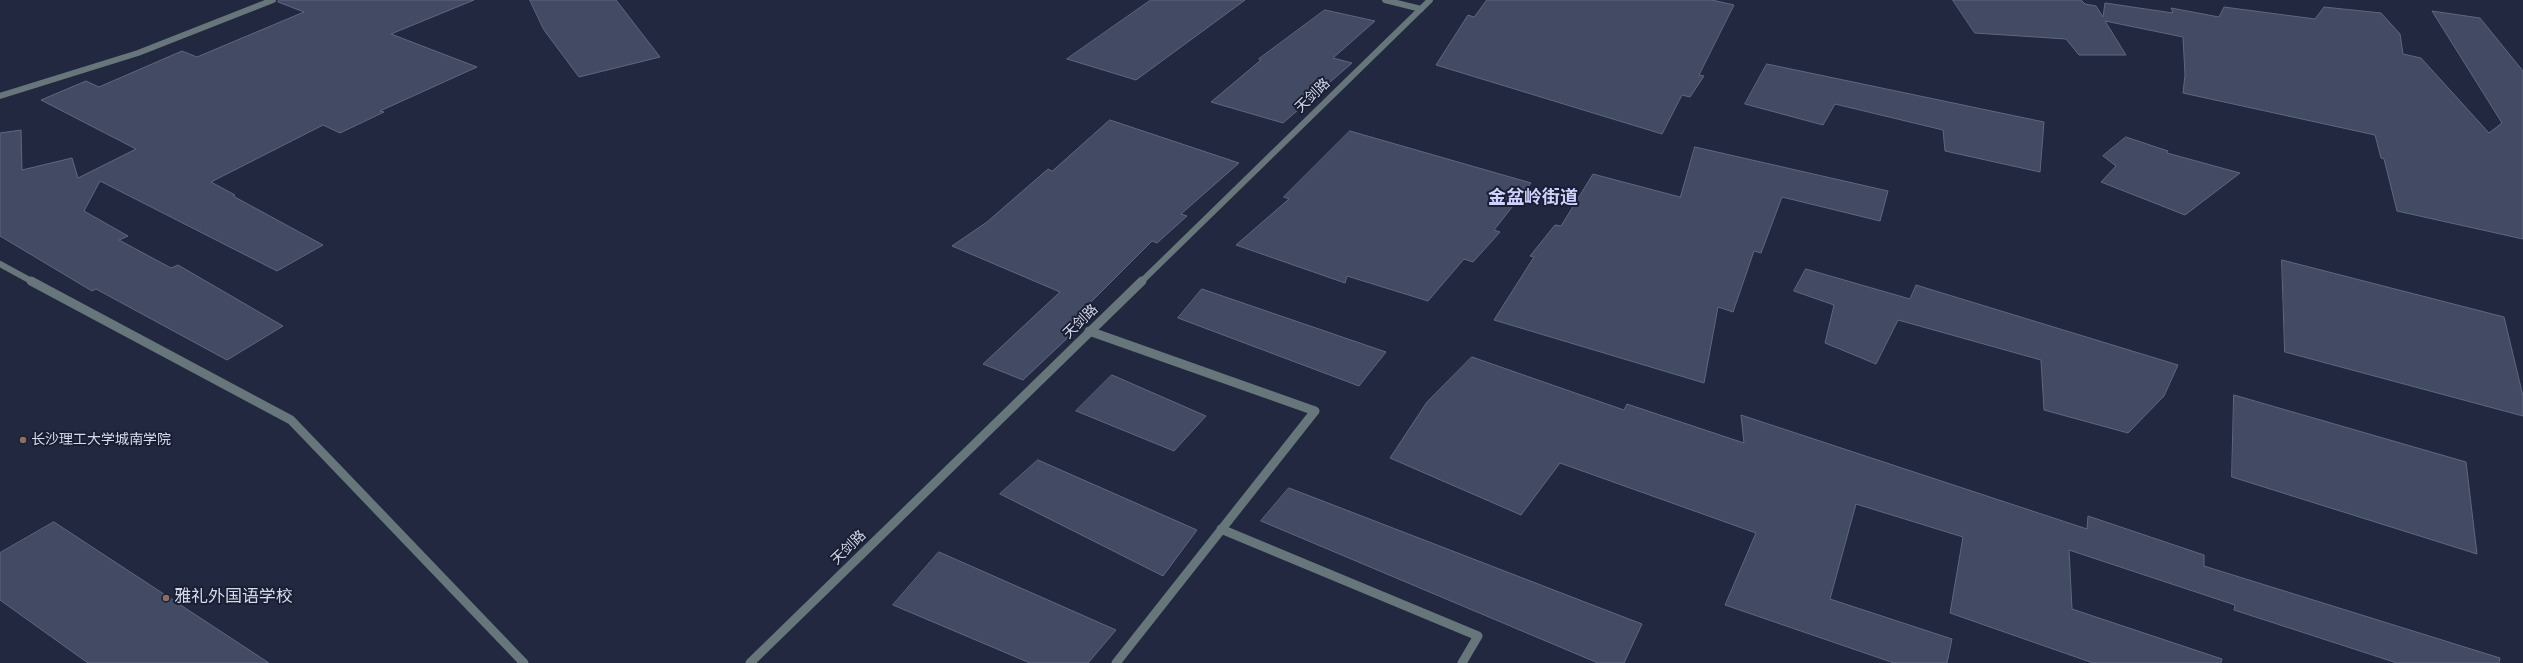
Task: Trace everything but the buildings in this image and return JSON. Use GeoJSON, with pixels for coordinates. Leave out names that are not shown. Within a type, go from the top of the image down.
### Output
{"type":"FeatureCollection","features":[{"type":"Feature","properties":{"kind":"street"},"geometry":{"type":"LineString","coordinates":[[0,96],[76,75],[216,25],[273,0]]}},
{"type":"Feature","properties":{"kind":"street"},"geometry":{"type":"LineString","coordinates":[[1385,0],[1421,8]]}},
{"type":"Feature","properties":{"kind":"street","name":"天剑路"},"geometry":{"type":"LineString","coordinates":[[750,663],[1430,0]]}},
{"type":"Feature","properties":{"kind":"street"},"geometry":{"type":"LineString","coordinates":[[0,264],[291,420],[524,663]]}},
{"type":"Feature","properties":{"kind":"street"},"geometry":{"type":"LineString","coordinates":[[1089,331],[1315,411],[1116,663]]}},
{"type":"Feature","properties":{"kind":"street"},"geometry":{"type":"LineString","coordinates":[[1221,529],[1478,636],[1462,663]]}},
{"type":"Feature","properties":{"kind":"place","name":"长沙理工大学城南学院"},"geometry":{"type":"Point","coordinates":[23,440]}},
{"type":"Feature","properties":{"kind":"place","name":"雅礼外国语学校"},"geometry":{"type":"Point","coordinates":[166,598]}},
{"type":"Feature","properties":{"kind":"district","name":"金盆岭街道"},"geometry":{"type":"Point","coordinates":[1533,198]}}]}
